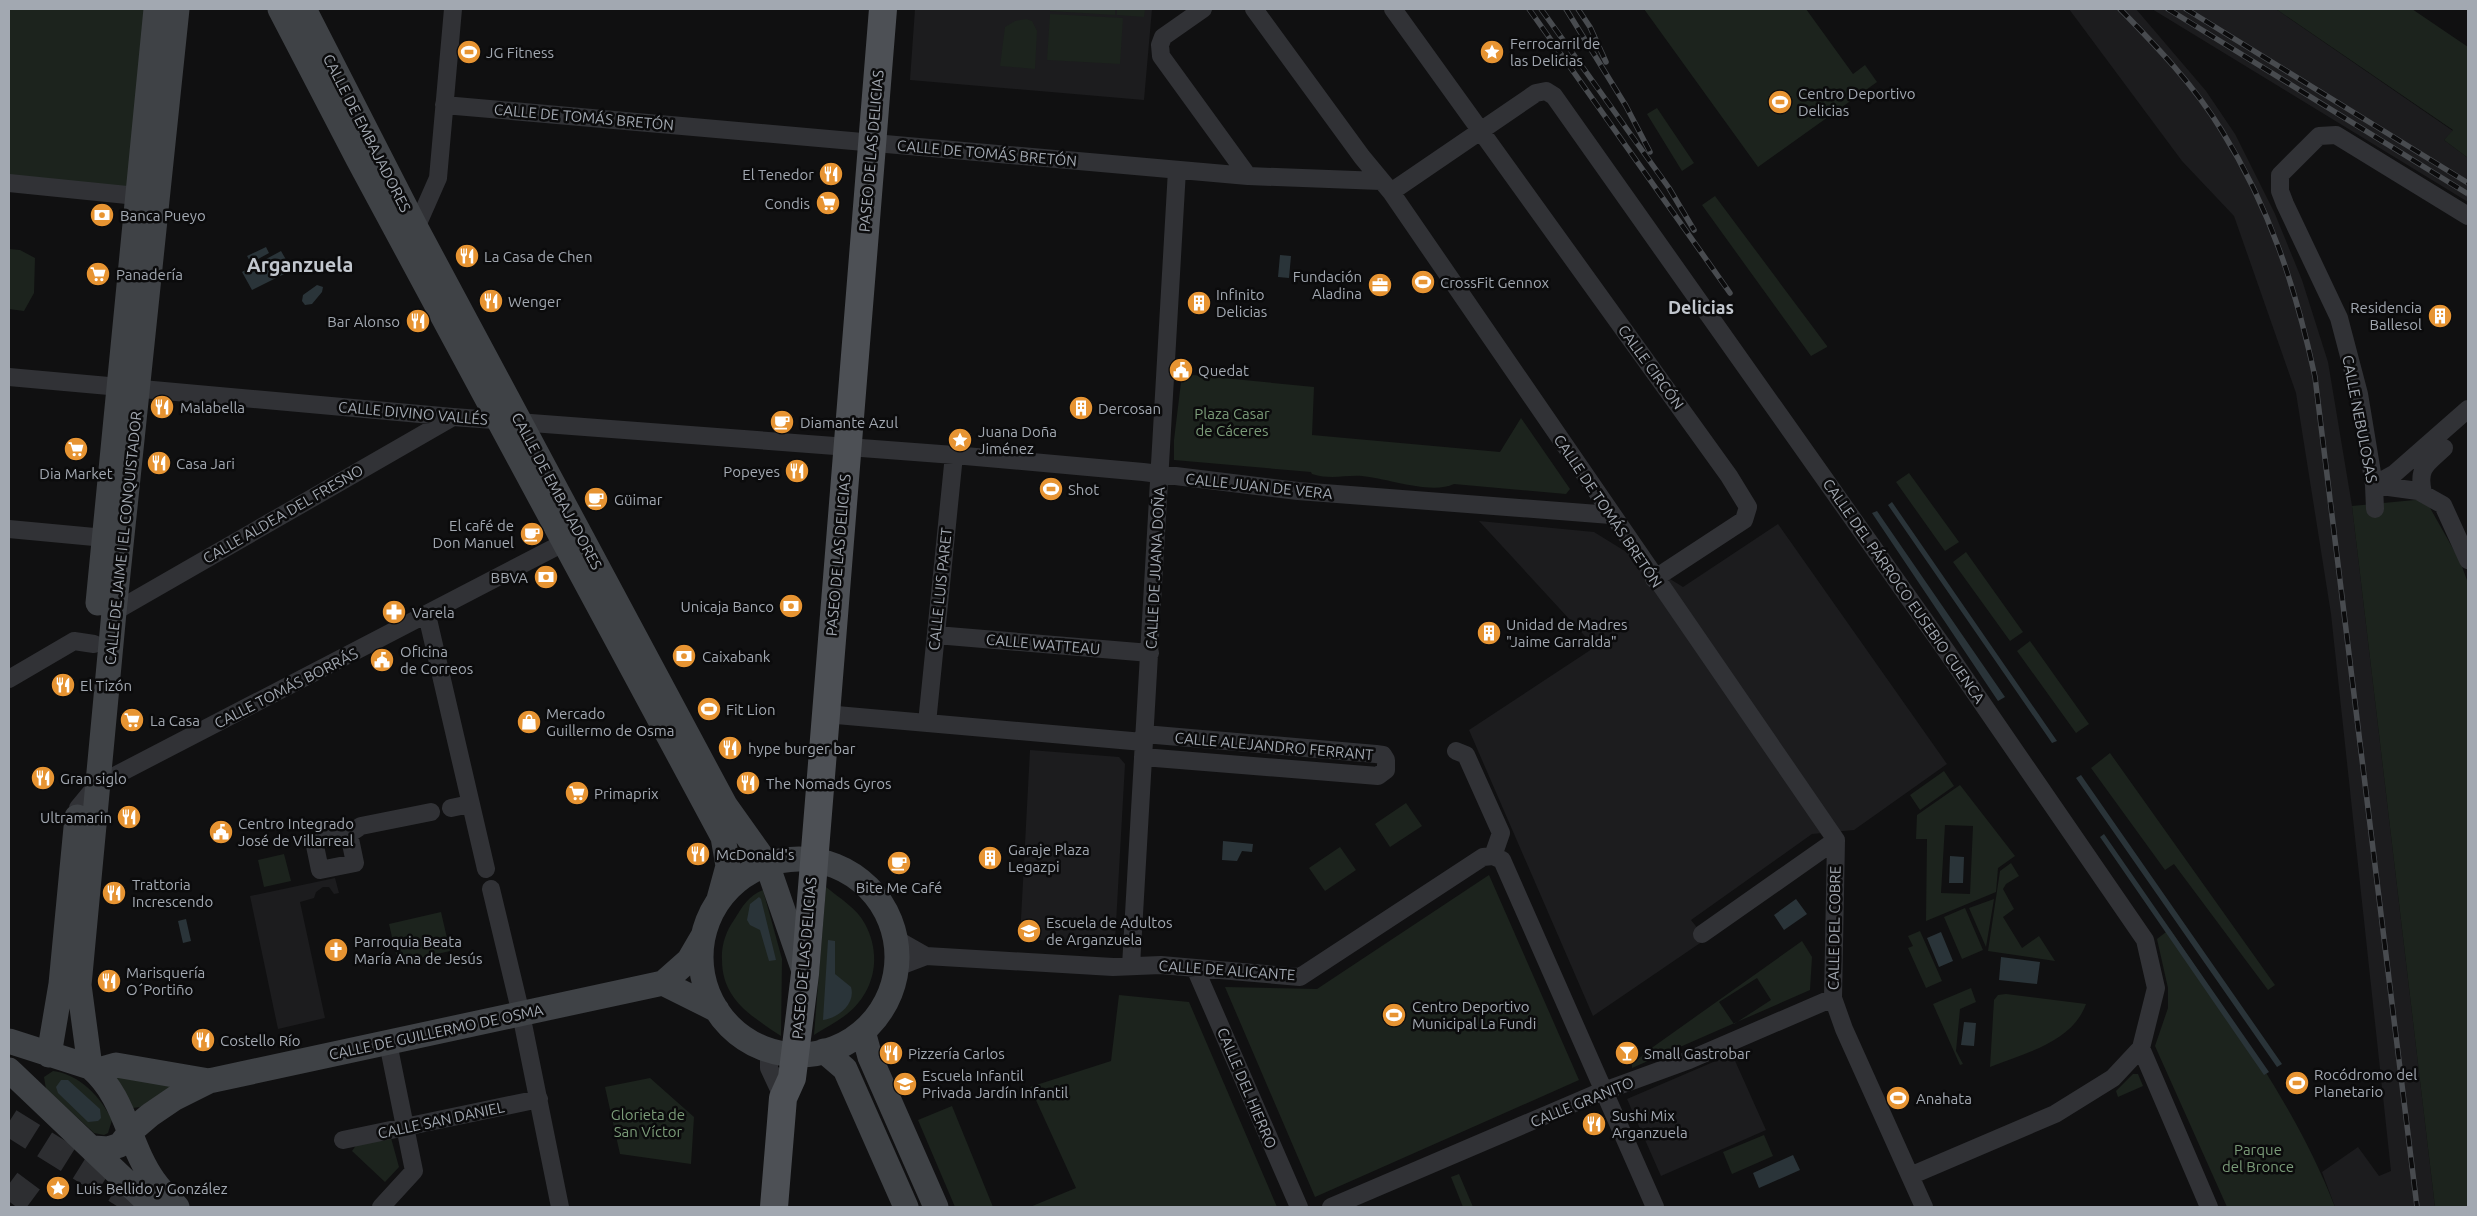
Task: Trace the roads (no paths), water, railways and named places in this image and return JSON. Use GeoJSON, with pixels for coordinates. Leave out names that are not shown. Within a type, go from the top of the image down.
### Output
{"type":"FeatureCollection","features":[{"type":"Feature","properties":{"kind":"main road","name":"PASEO DE LAS DELICIAS"},"geometry":{"type":"LineString","coordinates":[[774,1207],[783,1098],[792,1078],[782,1053],[805,974],[883,9]]}},
{"type":"Feature","properties":{"kind":"street","name":"CALLE DE EMBAJADORES"},"geometry":{"type":"LineString","coordinates":[[280,9],[510,422],[572,538],[722,837],[728,866],[720,899]]}},
{"type":"Feature","properties":{"kind":"street","name":"CALLE DE EMBAJADORES"},"geometry":{"type":"LineString","coordinates":[[304,9],[416,228],[510,422]]}},
{"type":"Feature","properties":{"kind":"street"},"geometry":{"type":"LineString","coordinates":[[416,228],[438,178],[453,9]]}},
{"type":"Feature","properties":{"kind":"street"},"geometry":{"type":"LineString","coordinates":[[1203,9],[1163,37],[1160,45],[1161,56],[1248,176]]}},
{"type":"Feature","properties":{"kind":"street","name":"CALLE DE TOMÁS BRETÓN"},"geometry":{"type":"LineString","coordinates":[[1254,9],[1386,187],[1836,840]]}},
{"type":"Feature","properties":{"kind":"street"},"geometry":{"type":"LineString","coordinates":[[1393,9],[1481,132]]}},
{"type":"Feature","properties":{"kind":"street","name":"CALLE DE JAIME I EL CONQUISTADOR"},"geometry":{"type":"LineString","coordinates":[[92,1069],[79,985],[120,560],[129,387],[148,191],[169,11]]}},
{"type":"Feature","properties":{"kind":"street","name":"CALLE DEL PÁRROCO EUSEBIO CUENCA"},"geometry":{"type":"LineString","coordinates":[[1386,187],[1481,132],[1540,91],[1550,92],[1941,644],[2145,940],[2156,988],[2141,1048],[2113,1078],[2055,1114],[1910,1176]]}},
{"type":"Feature","properties":{"kind":"street","name":"CALLE DE TOMÁS BRETÓN"},"geometry":{"type":"LineString","coordinates":[[444,105],[872,144],[1386,187]]}},
{"type":"Feature","properties":{"kind":"street","name":"CALLE CIRCÓN"},"geometry":{"type":"LineString","coordinates":[[1481,132],[1729,476],[1748,507],[1744,520],[1654,578]]}},
{"type":"Feature","properties":{"kind":"street","name":"CALLE NEBULOSAS"},"geometry":{"type":"LineString","coordinates":[[2375,509],[2374,485],[2359,394],[2339,318],[2284,204],[2278,183],[2280,175],[2319,136],[2336,136],[2468,216]]}},
{"type":"Feature","properties":{"kind":"street","name":"CALLE DE JUANA DOÑA"},"geometry":{"type":"LineString","coordinates":[[1131,966],[1177,170]]}},
{"type":"Feature","properties":{"kind":"street"},"geometry":{"type":"LineString","coordinates":[[9,183],[148,191]]}},
{"type":"Feature","properties":{"kind":"street","name":"CALLE DIVINO VALLÉS"},"geometry":{"type":"LineString","coordinates":[[9,377],[510,422],[847,448]]}},
{"type":"Feature","properties":{"kind":"street","name":"CALLE DE JAIME I EL CONQUISTADOR"},"geometry":{"type":"LineString","coordinates":[[49,1056],[61,984],[105,538],[129,387]]}},
{"type":"Feature","properties":{"kind":"street"},"geometry":{"type":"LineString","coordinates":[[2374,485],[2394,474],[2468,410]]}},
{"type":"Feature","properties":{"kind":"street","name":"CALLE ALDEA DEL FRESNO"},"geometry":{"type":"LineString","coordinates":[[114,612],[453,417]]}},
{"type":"Feature","properties":{"kind":"street"},"geometry":{"type":"LineString","coordinates":[[2424,493],[2421,481],[2422,468],[2468,425]]}},
{"type":"Feature","properties":{"kind":"street","name":"CALLE JUAN DE VERA"},"geometry":{"type":"LineString","coordinates":[[847,448],[1160,474],[1298,491],[1612,515]]}},
{"type":"Feature","properties":{"kind":"street","name":"CALLE LUIS PARET"},"geometry":{"type":"LineString","coordinates":[[927,723],[954,456]]}},
{"type":"Feature","properties":{"kind":"street"},"geometry":{"type":"LineString","coordinates":[[2374,485],[2424,493],[2443,506],[2468,560]]}},
{"type":"Feature","properties":{"kind":"street"},"geometry":{"type":"LineString","coordinates":[[9,529],[105,538],[120,560]]}},
{"type":"Feature","properties":{"kind":"street","name":"CALLE DE EMBAJADORES"},"geometry":{"type":"LineString","coordinates":[[572,538],[725,805],[767,864],[805,974]]}},
{"type":"Feature","properties":{"kind":"street","name":"CALLE TOMÁS BORRÁS"},"geometry":{"type":"LineString","coordinates":[[78,808],[97,785],[428,615],[572,538]]}},
{"type":"Feature","properties":{"kind":"street"},"geometry":{"type":"LineString","coordinates":[[428,615],[486,869]]}},
{"type":"Feature","properties":{"kind":"street","name":"CALLE WATTEAU"},"geometry":{"type":"LineString","coordinates":[[936,635],[1150,653]]}},
{"type":"Feature","properties":{"kind":"street"},"geometry":{"type":"LineString","coordinates":[[9,679],[74,641],[94,644]]}},
{"type":"Feature","properties":{"kind":"street","name":"CALLE ALEJANDRO FERRANT"},"geometry":{"type":"LineString","coordinates":[[825,714],[1143,745],[1378,776],[1386,770],[1386,760],[1383,756],[1376,754],[1143,745]]}},
{"type":"Feature","properties":{"kind":"street"},"geometry":{"type":"LineString","coordinates":[[1456,751],[1466,755],[1501,833],[1493,856],[1502,860],[1655,1207]]}},
{"type":"Feature","properties":{"kind":"street"},"geometry":{"type":"LineString","coordinates":[[451,808],[470,804]]}},
{"type":"Feature","properties":{"kind":"street"},"geometry":{"type":"LineString","coordinates":[[355,830],[431,812]]}},
{"type":"Feature","properties":{"kind":"street"},"geometry":{"type":"LineString","coordinates":[[1702,934],[1836,840]]}},
{"type":"Feature","properties":{"kind":"street","name":"CALLE DEL COBRE"},"geometry":{"type":"LineString","coordinates":[[1836,840],[1832,998],[1844,1030],[1924,1207]]}},
{"type":"Feature","properties":{"kind":"street","name":"CALLE DE ALICANTE"},"geometry":{"type":"LineString","coordinates":[[897,967],[926,956],[1113,967],[1161,965],[1300,977],[1483,856],[1493,856]]}},
{"type":"Feature","properties":{"kind":"street"},"geometry":{"type":"LineString","coordinates":[[813,860],[836,866],[858,878],[875,895],[888,916],[896,940],[897,967],[888,999],[863,1032],[844,1044],[824,1051],[782,1053],[740,1035],[717,1010],[705,987],[701,962],[703,936],[720,899],[733,884],[767,864],[813,860]]}},
{"type":"Feature","properties":{"kind":"street"},"geometry":{"type":"LineString","coordinates":[[491,889],[521,1014],[560,1207]]}},
{"type":"Feature","properties":{"kind":"street","name":"CALLE DE GUILLERMO DE OSMA"},"geometry":{"type":"LineString","coordinates":[[93,1148],[108,1150],[120,1145],[130,1132],[174,1098],[209,1081],[663,983],[689,960],[703,936]]}},
{"type":"Feature","properties":{"kind":"street","name":"CALLE DE ALICANTE"},"geometry":{"type":"LineString","coordinates":[[896,940],[926,956]]}},
{"type":"Feature","properties":{"kind":"street","name":"CALLE DEL HIERRO"},"geometry":{"type":"LineString","coordinates":[[1195,968],[1299,1207]]}},
{"type":"Feature","properties":{"kind":"street"},"geometry":{"type":"LineString","coordinates":[[663,983],[717,1010]]}},
{"type":"Feature","properties":{"kind":"street","name":"CALLE GRANITO"},"geometry":{"type":"LineString","coordinates":[[1331,1207],[1604,1091],[1689,1060],[1832,998]]}},
{"type":"Feature","properties":{"kind":"street"},"geometry":{"type":"LineString","coordinates":[[863,1032],[870,1058],[936,1207]]}},
{"type":"Feature","properties":{"kind":"street"},"geometry":{"type":"LineString","coordinates":[[9,1041],[92,1069],[105,1082],[119,1104],[153,1180],[176,1207]]}},
{"type":"Feature","properties":{"kind":"street"},"geometry":{"type":"LineString","coordinates":[[381,1207],[414,1172],[388,1043]]}},
{"type":"Feature","properties":{"kind":"street"},"geometry":{"type":"LineString","coordinates":[[2141,1048],[2209,1207]]}},
{"type":"Feature","properties":{"kind":"street"},"geometry":{"type":"LineString","coordinates":[[824,1051],[845,1069],[906,1207]]}},
{"type":"Feature","properties":{"kind":"street"},"geometry":{"type":"LineString","coordinates":[[35,1095],[34,1076],[39,1066],[49,1056]]}},
{"type":"Feature","properties":{"kind":"street","name":"CALLE DE GUILLERMO DE OSMA"},"geometry":{"type":"LineString","coordinates":[[92,1069],[116,1065],[209,1081]]}},
{"type":"Feature","properties":{"kind":"street"},"geometry":{"type":"LineString","coordinates":[[9,1070],[93,1148],[116,1174],[152,1207]]}},
{"type":"Feature","properties":{"kind":"street","name":"CALLE SAN DANIEL"},"geometry":{"type":"LineString","coordinates":[[343,1140],[539,1100]]}},
{"type":"Feature","properties":{"kind":"tunnel"},"geometry":{"type":"LineString","coordinates":[[9,1122],[140,1204]]}},
{"type":"Feature","properties":{"kind":"tunnel"},"geometry":{"type":"LineString","coordinates":[[9,1184],[40,1207]]}},
{"type":"Feature","properties":{"kind":"railway"},"geometry":{"type":"LineString","coordinates":[[1529,9],[1730,293]]}},
{"type":"Feature","properties":{"kind":"railway"},"geometry":{"type":"LineString","coordinates":[[1541,9],[1669,188],[1694,230]]}},
{"type":"Feature","properties":{"kind":"railway"},"geometry":{"type":"LineString","coordinates":[[1566,9],[1626,106],[1650,152]]}},
{"type":"Feature","properties":{"kind":"railway"},"geometry":{"type":"LineString","coordinates":[[1578,9],[1590,27],[1606,62]]}},
{"type":"Feature","properties":{"kind":"railway"},"geometry":{"type":"LineString","coordinates":[[2120,9],[2187,82],[2211,114],[2239,160],[2268,219],[2290,281],[2308,344],[2315,377],[2417,1207]]}},
{"type":"Feature","properties":{"kind":"railway"},"geometry":{"type":"LineString","coordinates":[[2168,9],[2468,194]]}},
{"type":"Feature","properties":{"kind":"railway"},"geometry":{"type":"LineString","coordinates":[[2186,9],[2468,183]]}},
{"type":"Feature","properties":{"kind":"place","name":"JG Fitness"},"geometry":{"type":"Point","coordinates":[469,52]}},
{"type":"Feature","properties":{"kind":"place","name":"Ferrocarril de las Delicias"},"geometry":{"type":"Point","coordinates":[1492,52]}},
{"type":"Feature","properties":{"kind":"place","name":"Centro Deportivo Delicias"},"geometry":{"type":"Point","coordinates":[1780,102]}},
{"type":"Feature","properties":{"kind":"place","name":"El Tenedor"},"geometry":{"type":"Point","coordinates":[831,174]}},
{"type":"Feature","properties":{"kind":"place","name":"Condis"},"geometry":{"type":"Point","coordinates":[828,203]}},
{"type":"Feature","properties":{"kind":"place","name":"Banca Pueyo"},"geometry":{"type":"Point","coordinates":[102,215]}},
{"type":"Feature","properties":{"kind":"place","name":"La Casa de Chen"},"geometry":{"type":"Point","coordinates":[467,256]}},
{"type":"Feature","properties":{"kind":"place","name":"Panadería"},"geometry":{"type":"Point","coordinates":[98,274]}},
{"type":"Feature","properties":{"kind":"place","name":"CrossFit Gennox"},"geometry":{"type":"Point","coordinates":[1423,282]}},
{"type":"Feature","properties":{"kind":"place","name":"Fundación Aladina"},"geometry":{"type":"Point","coordinates":[1380,285]}},
{"type":"Feature","properties":{"kind":"place","name":"Wenger"},"geometry":{"type":"Point","coordinates":[491,301]}},
{"type":"Feature","properties":{"kind":"place","name":"Infinito Delicias"},"geometry":{"type":"Point","coordinates":[1199,303]}},
{"type":"Feature","properties":{"kind":"place","name":"Residencia Ballesol"},"geometry":{"type":"Point","coordinates":[2440,316]}},
{"type":"Feature","properties":{"kind":"place","name":"Bar Alonso"},"geometry":{"type":"Point","coordinates":[418,321]}},
{"type":"Feature","properties":{"kind":"place","name":"Quedat"},"geometry":{"type":"Point","coordinates":[1181,370]}},
{"type":"Feature","properties":{"kind":"place","name":"Malabella"},"geometry":{"type":"Point","coordinates":[162,407]}},
{"type":"Feature","properties":{"kind":"place","name":"Dercosan"},"geometry":{"type":"Point","coordinates":[1081,408]}},
{"type":"Feature","properties":{"kind":"place","name":"Diamante Azul"},"geometry":{"type":"Point","coordinates":[782,422]}},
{"type":"Feature","properties":{"kind":"place","name":"Juana Doña Jiménez"},"geometry":{"type":"Point","coordinates":[960,440]}},
{"type":"Feature","properties":{"kind":"place","name":"Dia Market"},"geometry":{"type":"Point","coordinates":[76,449]}},
{"type":"Feature","properties":{"kind":"place","name":"Casa Jari"},"geometry":{"type":"Point","coordinates":[159,463]}},
{"type":"Feature","properties":{"kind":"place","name":"Popeyes"},"geometry":{"type":"Point","coordinates":[797,471]}},
{"type":"Feature","properties":{"kind":"place","name":"Shot"},"geometry":{"type":"Point","coordinates":[1051,489]}},
{"type":"Feature","properties":{"kind":"place","name":"Güimar"},"geometry":{"type":"Point","coordinates":[596,499]}},
{"type":"Feature","properties":{"kind":"place","name":"El café de Don Manuel"},"geometry":{"type":"Point","coordinates":[532,534]}},
{"type":"Feature","properties":{"kind":"place","name":"BBVA"},"geometry":{"type":"Point","coordinates":[546,577]}},
{"type":"Feature","properties":{"kind":"place","name":"Unicaja Banco"},"geometry":{"type":"Point","coordinates":[791,606]}},
{"type":"Feature","properties":{"kind":"place","name":"Varela"},"geometry":{"type":"Point","coordinates":[394,612]}},
{"type":"Feature","properties":{"kind":"place","name":"Unidad de Madres \"Jaime Garralda\""},"geometry":{"type":"Point","coordinates":[1489,633]}},
{"type":"Feature","properties":{"kind":"place","name":"Caixabank"},"geometry":{"type":"Point","coordinates":[684,656]}},
{"type":"Feature","properties":{"kind":"place","name":"Oficina de Correos"},"geometry":{"type":"Point","coordinates":[382,660]}},
{"type":"Feature","properties":{"kind":"place","name":"El Tizón"},"geometry":{"type":"Point","coordinates":[63,685]}},
{"type":"Feature","properties":{"kind":"place","name":"Fit Lion"},"geometry":{"type":"Point","coordinates":[709,709]}},
{"type":"Feature","properties":{"kind":"place","name":"La Casa"},"geometry":{"type":"Point","coordinates":[132,720]}},
{"type":"Feature","properties":{"kind":"place","name":"Mercado Guillermo de Osma"},"geometry":{"type":"Point","coordinates":[529,722]}},
{"type":"Feature","properties":{"kind":"place","name":"hype burger bar"},"geometry":{"type":"Point","coordinates":[730,748]}},
{"type":"Feature","properties":{"kind":"place","name":"Gran siglo"},"geometry":{"type":"Point","coordinates":[43,778]}},
{"type":"Feature","properties":{"kind":"place","name":"The Nomads Gyros"},"geometry":{"type":"Point","coordinates":[748,783]}},
{"type":"Feature","properties":{"kind":"place","name":"Primaprix"},"geometry":{"type":"Point","coordinates":[577,793]}},
{"type":"Feature","properties":{"kind":"place","name":"Ultramarin"},"geometry":{"type":"Point","coordinates":[129,817]}},
{"type":"Feature","properties":{"kind":"place","name":"Centro Integrado José de Villarreal"},"geometry":{"type":"Point","coordinates":[221,832]}},
{"type":"Feature","properties":{"kind":"place","name":"McDonald's"},"geometry":{"type":"Point","coordinates":[698,854]}},
{"type":"Feature","properties":{"kind":"place","name":"Garaje Plaza Legazpi"},"geometry":{"type":"Point","coordinates":[990,858]}},
{"type":"Feature","properties":{"kind":"place","name":"Bite Me Café"},"geometry":{"type":"Point","coordinates":[899,863]}},
{"type":"Feature","properties":{"kind":"place","name":"Trattoria Increscendo"},"geometry":{"type":"Point","coordinates":[114,893]}},
{"type":"Feature","properties":{"kind":"place","name":"Escuela de Adultos de Arganzuela"},"geometry":{"type":"Point","coordinates":[1029,931]}},
{"type":"Feature","properties":{"kind":"place","name":"Parroquia Beata María Ana de Jesús"},"geometry":{"type":"Point","coordinates":[336,950]}},
{"type":"Feature","properties":{"kind":"place","name":"Marisquería O´Portiño"},"geometry":{"type":"Point","coordinates":[109,981]}},
{"type":"Feature","properties":{"kind":"place","name":"Centro Deportivo Municipal La Fundi"},"geometry":{"type":"Point","coordinates":[1394,1015]}},
{"type":"Feature","properties":{"kind":"place","name":"Costello Río"},"geometry":{"type":"Point","coordinates":[203,1040]}},
{"type":"Feature","properties":{"kind":"place","name":"Pizzería Carlos"},"geometry":{"type":"Point","coordinates":[891,1053]}},
{"type":"Feature","properties":{"kind":"place","name":"Small Gastrobar"},"geometry":{"type":"Point","coordinates":[1627,1053]}},
{"type":"Feature","properties":{"kind":"place","name":"Rocódromo del Planetario"},"geometry":{"type":"Point","coordinates":[2297,1083]}},
{"type":"Feature","properties":{"kind":"place","name":"Escuela Infantil Privada Jardín Infantil"},"geometry":{"type":"Point","coordinates":[905,1084]}},
{"type":"Feature","properties":{"kind":"place","name":"Anahata"},"geometry":{"type":"Point","coordinates":[1898,1098]}},
{"type":"Feature","properties":{"kind":"place","name":"Sushi Mix Arganzuela"},"geometry":{"type":"Point","coordinates":[1594,1124]}},
{"type":"Feature","properties":{"kind":"place","name":"Luis Bellido y González"},"geometry":{"type":"Point","coordinates":[58,1188]}},
{"type":"Feature","properties":{"kind":"district","name":"Arganzuela"},"geometry":{"type":"Point","coordinates":[300,264]}},
{"type":"Feature","properties":{"kind":"district","name":"Delicias"},"geometry":{"type":"Point","coordinates":[1701,307]}},
{"type":"Feature","properties":{"kind":"park label","name":"Plaza Casar de Cáceres"},"geometry":{"type":"Point","coordinates":[1232,422]}},
{"type":"Feature","properties":{"kind":"park label","name":"Glorieta de San Víctor"},"geometry":{"type":"Point","coordinates":[648,1122]}},
{"type":"Feature","properties":{"kind":"park label","name":"Parque del Bronce"},"geometry":{"type":"Point","coordinates":[2258,1158]}}]}
